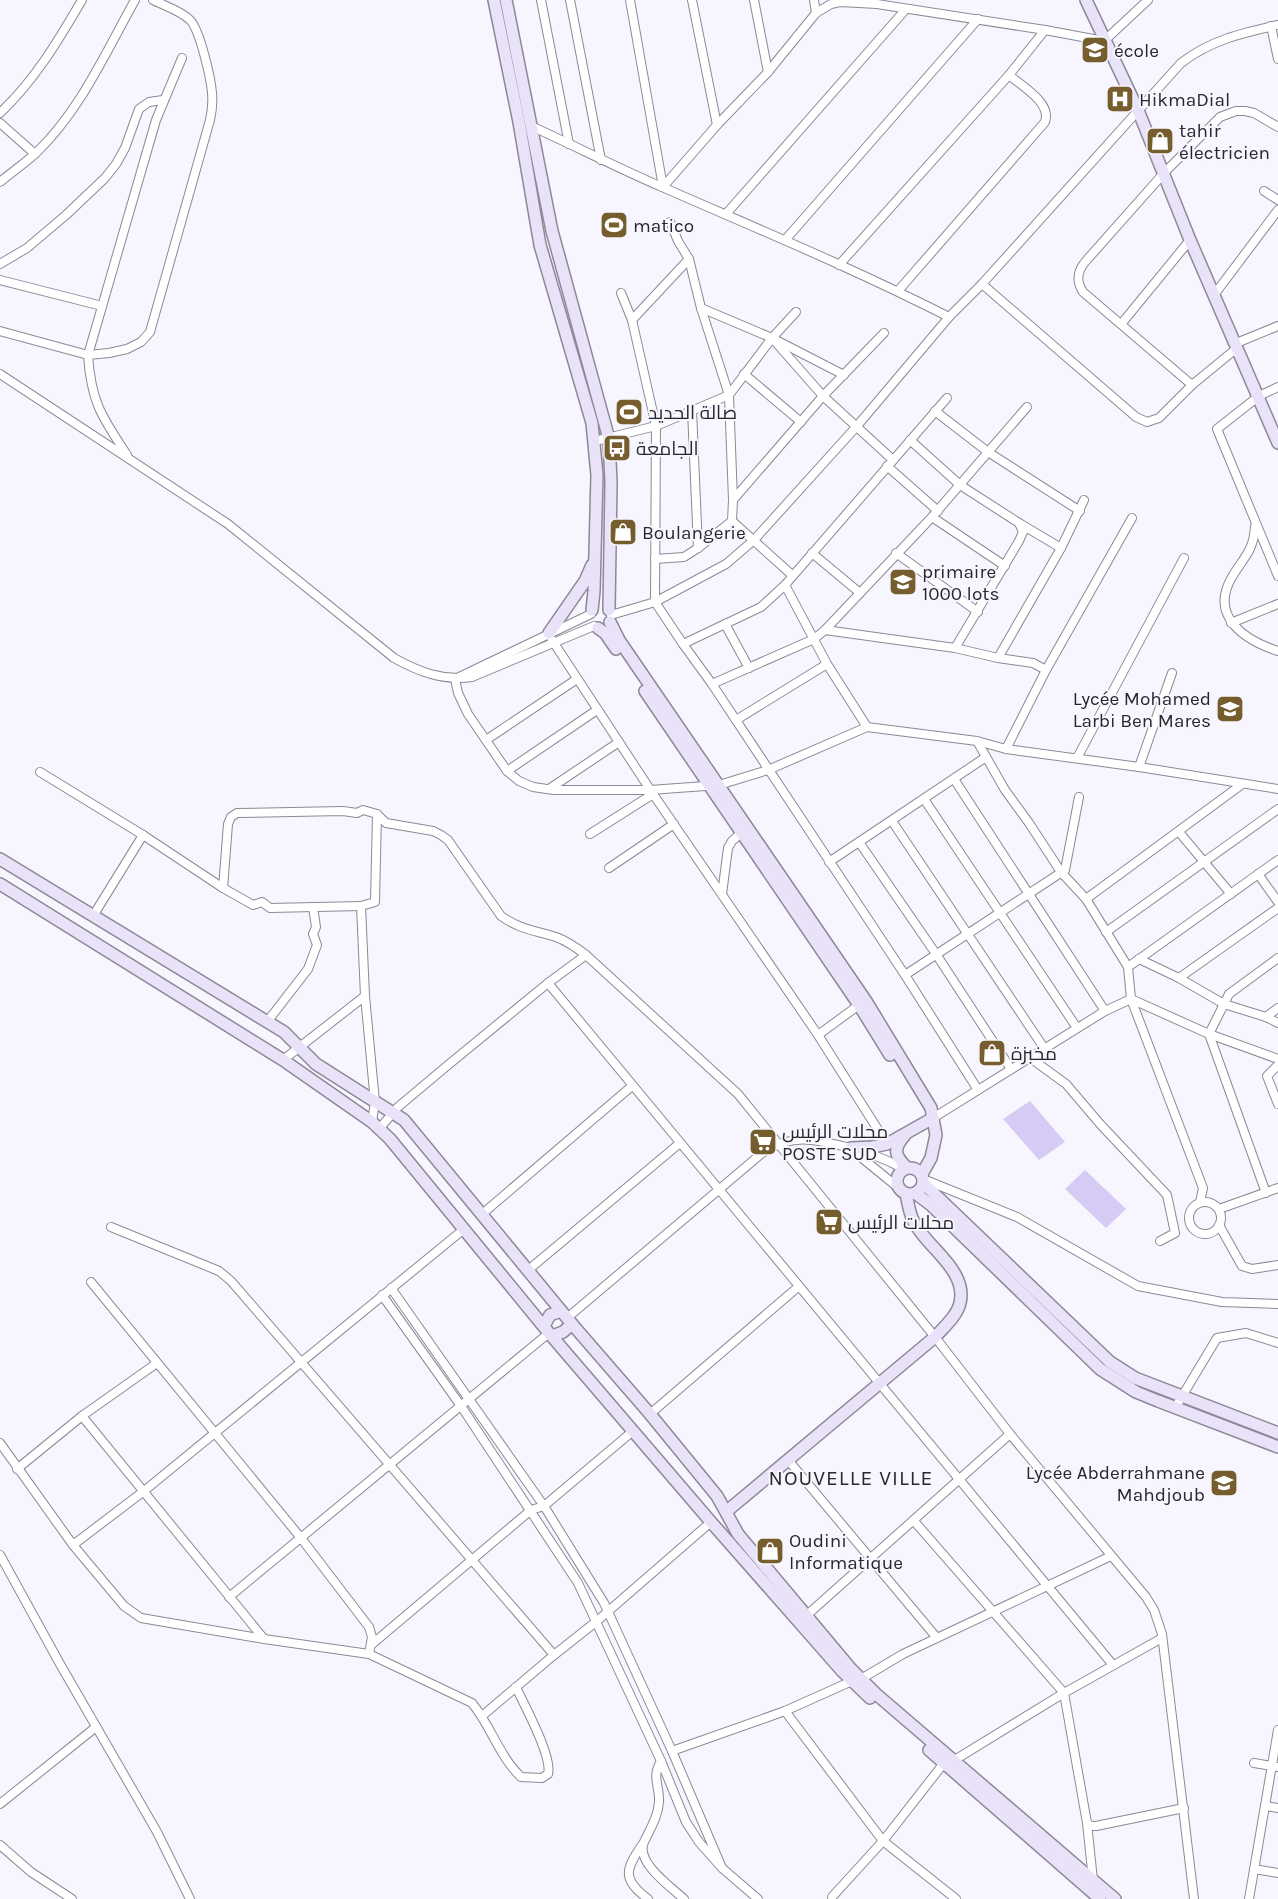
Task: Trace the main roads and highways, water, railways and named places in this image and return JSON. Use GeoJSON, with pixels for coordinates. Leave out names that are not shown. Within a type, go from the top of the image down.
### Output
{"type":"FeatureCollection","features":[{"type":"Feature","properties":{"kind":"place","name":"école"},"geometry":{"type":"Point","coordinates":[1095,50]}},
{"type":"Feature","properties":{"kind":"place","name":"HikmaDial"},"geometry":{"type":"Point","coordinates":[1120,99]}},
{"type":"Feature","properties":{"kind":"place","name":"tahir électricien"},"geometry":{"type":"Point","coordinates":[1160,141]}},
{"type":"Feature","properties":{"kind":"place","name":"matico"},"geometry":{"type":"Point","coordinates":[614,225]}},
{"type":"Feature","properties":{"kind":"place","name":"صالة الحديد"},"geometry":{"type":"Point","coordinates":[629,412]}},
{"type":"Feature","properties":{"kind":"place","name":"الجامعة"},"geometry":{"type":"Point","coordinates":[617,448]}},
{"type":"Feature","properties":{"kind":"place","name":"Boulangerie"},"geometry":{"type":"Point","coordinates":[623,532]}},
{"type":"Feature","properties":{"kind":"place","name":"primaire 1000 lots"},"geometry":{"type":"Point","coordinates":[903,582]}},
{"type":"Feature","properties":{"kind":"place","name":"Lycée Mohamed Larbi Ben Mares"},"geometry":{"type":"Point","coordinates":[1230,709]}},
{"type":"Feature","properties":{"kind":"place","name":"مخبزة"},"geometry":{"type":"Point","coordinates":[992,1053]}},
{"type":"Feature","properties":{"kind":"place","name":"محلات الرئيس POSTE SUD"},"geometry":{"type":"Point","coordinates":[763,1142]}},
{"type":"Feature","properties":{"kind":"place","name":"محلات الرئيس"},"geometry":{"type":"Point","coordinates":[829,1222]}},
{"type":"Feature","properties":{"kind":"place","name":"Lycée Abderrahmane Mahdjoub"},"geometry":{"type":"Point","coordinates":[1224,1483]}},
{"type":"Feature","properties":{"kind":"place","name":"Oudini Informatique"},"geometry":{"type":"Point","coordinates":[770,1551]}},
{"type":"Feature","properties":{"kind":"district","name":"NOUVELLE VILLE"},"geometry":{"type":"Point","coordinates":[851,1478]}}]}
